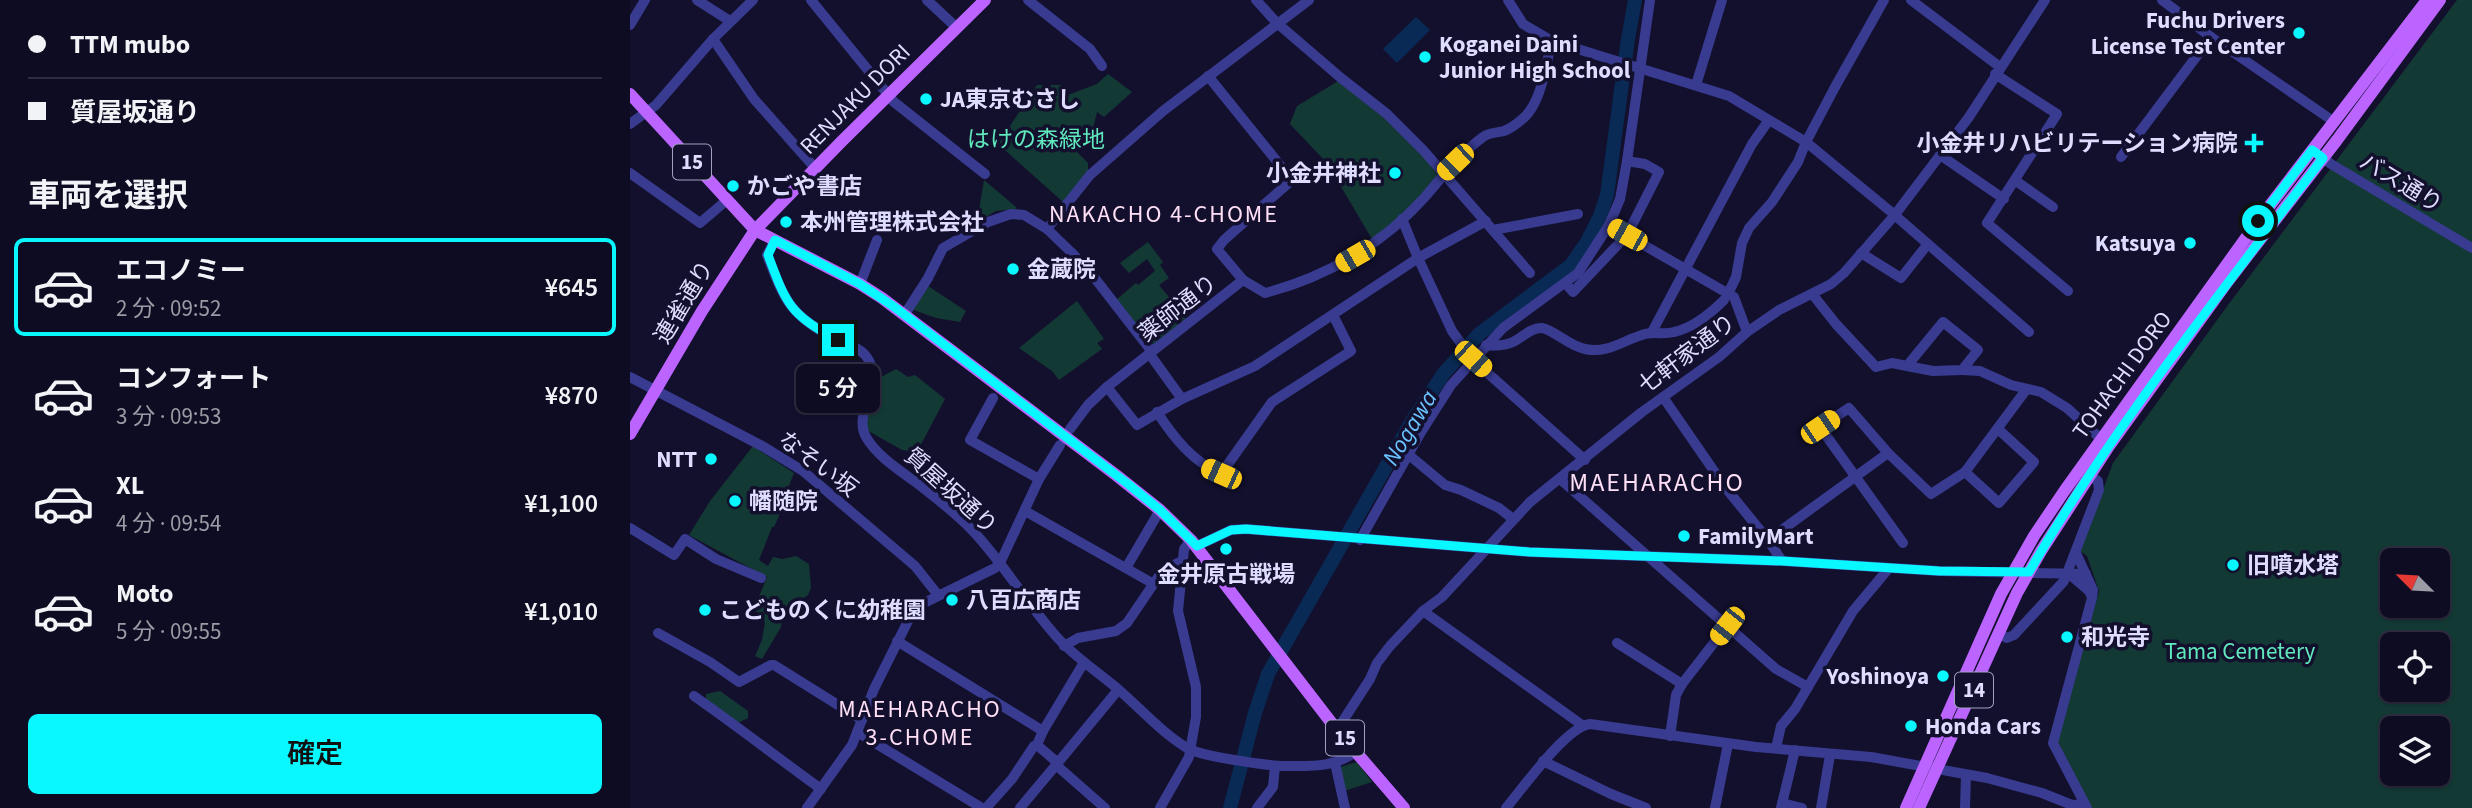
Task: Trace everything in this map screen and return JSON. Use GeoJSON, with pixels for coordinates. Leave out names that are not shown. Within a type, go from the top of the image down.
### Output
{"type":"FeatureCollection","features":[{"type":"Feature","properties":{"kind":"main road","name":"TOHACHI DORO"},"geometry":{"type":"LineString","coordinates":[[1919,808],[1932,768],[2012,572],[2101,439],[2312,150],[2427,0]]}},
{"type":"Feature","properties":{"kind":"main road","name":"TOHACHI DORO"},"geometry":{"type":"LineString","coordinates":[[1906,808],[1932,768],[2029,572],[2109,446],[2220,292],[2440,0]]}},
{"type":"Feature","properties":{"kind":"main road","name":"RENJAKU DORI"},"geometry":{"type":"LineString","coordinates":[[755,230],[983,1]]}},
{"type":"Feature","properties":{"kind":"main road"},"geometry":{"type":"LineString","coordinates":[[2332,124],[2333,128],[2339,127],[2354,107],[2381,80]]}},
{"type":"Feature","properties":{"kind":"main road","name":"15"},"geometry":{"type":"LineString","coordinates":[[630,94],[755,230],[860,284],[905,314],[1160,510],[1194,543],[1340,733],[1404,808]]}},
{"type":"Feature","properties":{"kind":"main road","name":"連雀通り"},"geometry":{"type":"LineString","coordinates":[[630,434],[702,311],[755,230]]}},
{"type":"Feature","properties":{"kind":"street"},"geometry":{"type":"LineString","coordinates":[[630,25],[645,0]]}},
{"type":"Feature","properties":{"kind":"street"},"geometry":{"type":"LineString","coordinates":[[697,0],[730,21]]}},
{"type":"Feature","properties":{"kind":"street"},"geometry":{"type":"LineString","coordinates":[[630,124],[656,105],[713,39],[753,0]]}},
{"type":"Feature","properties":{"kind":"street"},"geometry":{"type":"LineString","coordinates":[[811,0],[897,105],[985,174]]}},
{"type":"Feature","properties":{"kind":"street"},"geometry":{"type":"LineString","coordinates":[[927,0],[957,28]]}},
{"type":"Feature","properties":{"kind":"street"},"geometry":{"type":"LineString","coordinates":[[1028,0],[1090,49],[1102,66]]}},
{"type":"Feature","properties":{"kind":"street"},"geometry":{"type":"LineString","coordinates":[[1256,0],[1277,23],[1387,114],[1443,173],[1530,273]]}},
{"type":"Feature","properties":{"kind":"street"},"geometry":{"type":"LineString","coordinates":[[1047,229],[1090,175],[1163,111],[1309,0]]}},
{"type":"Feature","properties":{"kind":"street"},"geometry":{"type":"LineString","coordinates":[[1508,0],[1523,24],[1552,41],[1729,96],[1806,142],[1870,193],[2029,332]]}},
{"type":"Feature","properties":{"kind":"street"},"geometry":{"type":"LineString","coordinates":[[1360,540],[1445,394],[1503,328],[1566,285],[1587,262],[1609,225],[1620,199],[1627,161],[1650,0]]}},
{"type":"Feature","properties":{"kind":"street"},"geometry":{"type":"LineString","coordinates":[[1696,85],[1721,0]]}},
{"type":"Feature","properties":{"kind":"street"},"geometry":{"type":"LineString","coordinates":[[1486,345],[1500,346],[1538,328],[1544,328],[1566,343],[1585,349],[1605,350],[1652,332],[1672,333],[1707,314],[1726,297],[1736,277],[1742,243],[1749,228],[1772,202],[1798,162],[1860,40],[1884,0]]}},
{"type":"Feature","properties":{"kind":"street"},"geometry":{"type":"LineString","coordinates":[[1911,0],[2056,114],[1987,223],[2068,291]]}},
{"type":"Feature","properties":{"kind":"street","name":"七軒家通り"},"geometry":{"type":"LineString","coordinates":[[1337,762],[1340,733],[1377,663],[1423,611],[1442,597],[1530,502],[1719,357],[1747,332],[1779,310],[1813,295],[1844,273],[1894,216],[1969,117],[2045,0]]}},
{"type":"Feature","properties":{"kind":"street"},"geometry":{"type":"LineString","coordinates":[[2162,0],[2332,124]]}},
{"type":"Feature","properties":{"kind":"street"},"geometry":{"type":"LineString","coordinates":[[2121,157],[2211,37]]}},
{"type":"Feature","properties":{"kind":"street"},"geometry":{"type":"LineString","coordinates":[[713,39],[754,99],[815,168]]}},
{"type":"Feature","properties":{"kind":"street","name":"薬師通り"},"geometry":{"type":"LineString","coordinates":[[1070,429],[1088,405],[1107,387],[1243,280],[1265,293],[1287,287],[1336,267],[1355,256],[1402,219],[1423,199],[1443,173],[1486,134],[1513,126],[1529,112],[1537,96],[1552,41]]}},
{"type":"Feature","properties":{"kind":"street"},"geometry":{"type":"LineString","coordinates":[[1208,76],[1292,180],[1217,249],[1243,280]]}},
{"type":"Feature","properties":{"kind":"street"},"geometry":{"type":"LineString","coordinates":[[1652,332],[1752,144],[1769,120]]}},
{"type":"Feature","properties":{"kind":"street","name":"バス通り"},"geometry":{"type":"LineString","coordinates":[[2312,150],[2472,247]]}},
{"type":"Feature","properties":{"kind":"street"},"geometry":{"type":"LineString","coordinates":[[1940,155],[2004,199]]}},
{"type":"Feature","properties":{"kind":"street"},"geometry":{"type":"LineString","coordinates":[[1566,285],[1573,292],[1627,235],[1659,172],[1645,164],[1627,161]]}},
{"type":"Feature","properties":{"kind":"street"},"geometry":{"type":"LineString","coordinates":[[630,173],[700,223],[727,200]]}},
{"type":"Feature","properties":{"kind":"street"},"geometry":{"type":"LineString","coordinates":[[2016,181],[2053,207]]}},
{"type":"Feature","properties":{"kind":"street"},"geometry":{"type":"LineString","coordinates":[[905,314],[943,248],[988,222],[1011,214],[1024,215],[1047,229],[1090,272],[1149,348],[1182,399]]}},
{"type":"Feature","properties":{"kind":"street"},"geometry":{"type":"LineString","coordinates":[[1107,387],[1137,425],[1182,399],[1255,366],[1418,258],[1489,225],[1578,214]]}},
{"type":"Feature","properties":{"kind":"street"},"geometry":{"type":"LineString","coordinates":[[1402,219],[1454,333],[1473,359],[1585,460]]}},
{"type":"Feature","properties":{"kind":"street"},"geometry":{"type":"LineString","coordinates":[[1609,225],[1686,269],[1726,297],[1734,297],[1747,332]]}},
{"type":"Feature","properties":{"kind":"street","name":"質屋坂通り"},"geometry":{"type":"LineString","coordinates":[[775,240],[768,255],[789,305],[813,327],[860,350],[869,359],[872,378],[863,416],[863,432],[867,441],[893,466],[957,517],[1000,563],[1064,646],[1160,729],[1190,751],[1275,766]]}},
{"type":"Feature","properties":{"kind":"street"},"geometry":{"type":"LineString","coordinates":[[860,284],[877,240]]}},
{"type":"Feature","properties":{"kind":"street"},"geometry":{"type":"LineString","coordinates":[[1861,253],[1901,278],[1927,245]]}},
{"type":"Feature","properties":{"kind":"street"},"geometry":{"type":"LineString","coordinates":[[1813,295],[1876,367],[1892,363],[1934,371],[1980,371],[2026,390],[2034,389],[2062,404],[2101,439]]}},
{"type":"Feature","properties":{"kind":"street"},"geometry":{"type":"LineString","coordinates":[[1157,412],[1173,436],[1194,457],[1206,468],[1221,474],[1272,402],[1351,351],[1333,315]]}},
{"type":"Feature","properties":{"kind":"street"},"geometry":{"type":"LineString","coordinates":[[1907,366],[1943,322],[1978,350],[1962,370]]}},
{"type":"Feature","properties":{"kind":"street","name":"なそい坂"},"geometry":{"type":"LineString","coordinates":[[630,377],[764,447],[803,471],[915,566],[938,595]]}},
{"type":"Feature","properties":{"kind":"street"},"geometry":{"type":"LineString","coordinates":[[1903,542],[1820,427],[1849,408],[1888,453],[1931,494],[1965,472],[2026,390]]}},
{"type":"Feature","properties":{"kind":"street"},"geometry":{"type":"LineString","coordinates":[[1664,397],[1724,487],[1731,492],[1782,561]]}},
{"type":"Feature","properties":{"kind":"street"},"geometry":{"type":"LineString","coordinates":[[993,398],[970,440],[1039,479]]}},
{"type":"Feature","properties":{"kind":"street"},"geometry":{"type":"LineString","coordinates":[[1965,472],[1999,503],[2035,462],[1998,429]]}},
{"type":"Feature","properties":{"kind":"street"},"geometry":{"type":"LineString","coordinates":[[807,808],[847,753],[910,617],[922,604],[1000,563],[1039,479],[1060,445]]}},
{"type":"Feature","properties":{"kind":"street"},"geometry":{"type":"LineString","coordinates":[[1768,540],[1888,453]]}},
{"type":"Feature","properties":{"kind":"street"},"geometry":{"type":"LineString","coordinates":[[1409,455],[1445,485],[1474,496],[1513,519]]}},
{"type":"Feature","properties":{"kind":"street"},"geometry":{"type":"LineString","coordinates":[[1998,634],[2007,638],[2014,635],[2064,581],[2099,491],[2098,481],[2090,476]]}},
{"type":"Feature","properties":{"kind":"street"},"geometry":{"type":"LineString","coordinates":[[1560,479],[1776,669],[1808,687]]}},
{"type":"Feature","properties":{"kind":"street"},"geometry":{"type":"LineString","coordinates":[[1126,568],[1160,510]]}},
{"type":"Feature","properties":{"kind":"street"},"geometry":{"type":"LineString","coordinates":[[1025,511],[1152,583]]}},
{"type":"Feature","properties":{"kind":"street"},"geometry":{"type":"LineString","coordinates":[[630,528],[674,555],[685,539],[716,559],[761,578]]}},
{"type":"Feature","properties":{"kind":"street"},"geometry":{"type":"LineString","coordinates":[[1160,808],[1190,751],[1196,717],[1196,687],[1178,611],[1184,549],[1231,530],[1246,529],[1529,552],[2086,574]]}},
{"type":"Feature","properties":{"kind":"street"},"geometry":{"type":"LineString","coordinates":[[2076,553],[2093,590],[2053,743],[2086,806]]}},
{"type":"Feature","properties":{"kind":"street"},"geometry":{"type":"LineString","coordinates":[[1064,646],[1084,636],[1116,631],[1135,613],[1152,583],[1163,570],[1182,561]]}},
{"type":"Feature","properties":{"kind":"street"},"geometry":{"type":"LineString","coordinates":[[1776,748],[1781,726],[1795,709],[1859,602],[1889,568]]}},
{"type":"Feature","properties":{"kind":"street"},"geometry":{"type":"LineString","coordinates":[[2067,573],[2089,591],[2092,598]]}},
{"type":"Feature","properties":{"kind":"street"},"geometry":{"type":"LineString","coordinates":[[1423,611],[1582,725]]}},
{"type":"Feature","properties":{"kind":"street"},"geometry":{"type":"LineString","coordinates":[[1670,736],[1676,695],[1727,626]]}},
{"type":"Feature","properties":{"kind":"street"},"geometry":{"type":"LineString","coordinates":[[658,633],[710,662],[738,682],[774,665],[862,720]]}},
{"type":"Feature","properties":{"kind":"street"},"geometry":{"type":"LineString","coordinates":[[897,641],[1044,731]]}},
{"type":"Feature","properties":{"kind":"street"},"geometry":{"type":"LineString","coordinates":[[1617,643],[1682,684]]}},
{"type":"Feature","properties":{"kind":"street"},"geometry":{"type":"LineString","coordinates":[[857,732],[984,808],[1012,779],[1037,745],[1083,664]]}},
{"type":"Feature","properties":{"kind":"street"},"geometry":{"type":"LineString","coordinates":[[1020,808],[1118,690]]}},
{"type":"Feature","properties":{"kind":"street"},"geometry":{"type":"LineString","coordinates":[[694,696],[744,730],[765,749],[821,789]]}},
{"type":"Feature","properties":{"kind":"street"},"geometry":{"type":"LineString","coordinates":[[1506,808],[1544,761],[1582,725],[1590,724],[1728,744],[1871,757],[2017,785],[2072,805],[2086,806]]}},
{"type":"Feature","properties":{"kind":"street"},"geometry":{"type":"LineString","coordinates":[[1715,808],[1728,744]]}},
{"type":"Feature","properties":{"kind":"street"},"geometry":{"type":"LineString","coordinates":[[1037,745],[1105,808]]}},
{"type":"Feature","properties":{"kind":"street"},"geometry":{"type":"LineString","coordinates":[[1795,750],[1781,805],[1802,808]]}},
{"type":"Feature","properties":{"kind":"street"},"geometry":{"type":"LineString","coordinates":[[1257,808],[1273,787],[1275,766],[1319,766],[1337,762],[1356,751]]}},
{"type":"Feature","properties":{"kind":"street"},"geometry":{"type":"LineString","coordinates":[[1821,808],[1830,755]]}},
{"type":"Feature","properties":{"kind":"street"},"geometry":{"type":"LineString","coordinates":[[1544,761],[1646,808]]}},
{"type":"Feature","properties":{"kind":"street"},"geometry":{"type":"LineString","coordinates":[[1337,762],[1345,808]]}},
{"type":"Feature","properties":{"kind":"street"},"geometry":{"type":"LineString","coordinates":[[1965,808],[1966,775]]}},
{"type":"Feature","properties":{"kind":"green space","name":"Tama Cemetery"},"geometry":{"type":"Polygon","coordinates":[[[2457,0],[2472,0],[2472,808],[2091,808],[2057,740],[2099,591],[2087,556],[2080,551],[2113,463],[2457,0]]]}},
{"type":"Feature","properties":{"kind":"green space","name":"はけの森緑地"},"geometry":{"type":"Polygon","coordinates":[[[1108,74],[1132,92],[1104,117],[1097,112],[1092,133],[1081,131],[1066,141],[1088,163],[1088,173],[1063,202],[998,144],[1037,85],[1061,85],[1065,96],[1097,84],[1108,74]]]}},
{"type":"Feature","properties":{"kind":"green space"},"geometry":{"type":"Polygon","coordinates":[[[1340,80],[1364,98],[1441,174],[1399,219],[1372,239],[1327,163],[1290,124],[1297,106],[1340,80]]]}},
{"type":"Feature","properties":{"kind":"green space"},"geometry":{"type":"Polygon","coordinates":[[[984,180],[1017,209],[996,211],[977,222],[984,180]]]}},
{"type":"Feature","properties":{"kind":"green space"},"geometry":{"type":"Polygon","coordinates":[[[1148,242],[1163,262],[1160,265],[1169,278],[1159,285],[1188,320],[1183,324],[1180,321],[1177,323],[1180,327],[1153,345],[1116,300],[1155,271],[1147,259],[1129,273],[1120,263],[1148,242]]]}},
{"type":"Feature","properties":{"kind":"green space"},"geometry":{"type":"Polygon","coordinates":[[[928,286],[966,311],[960,322],[936,318],[911,309],[928,286]]]}},
{"type":"Feature","properties":{"kind":"green space"},"geometry":{"type":"Polygon","coordinates":[[[1077,301],[1104,339],[1097,343],[1102,349],[1059,380],[1052,371],[1019,348],[1077,301]]]}},
{"type":"Feature","properties":{"kind":"green space"},"geometry":{"type":"Polygon","coordinates":[[[896,369],[908,377],[915,375],[945,399],[917,452],[902,450],[865,429],[875,380],[896,369]]]}},
{"type":"Feature","properties":{"kind":"green space"},"geometry":{"type":"Polygon","coordinates":[[[753,446],[794,473],[782,503],[784,505],[759,560],[768,566],[773,557],[782,559],[796,556],[809,564],[811,588],[808,595],[792,606],[782,620],[781,627],[762,659],[755,656],[762,640],[765,622],[754,609],[767,577],[689,535],[710,501],[753,446]]]}},
{"type":"Feature","properties":{"kind":"green space"},"geometry":{"type":"Polygon","coordinates":[[[720,691],[748,711],[748,718],[738,723],[706,700],[706,694],[720,691]]]}},
{"type":"Feature","properties":{"kind":"green space"},"geometry":{"type":"Polygon","coordinates":[[[1357,762],[1372,782],[1344,791],[1340,767],[1357,762]]]}},
{"type":"Feature","properties":{"kind":"water"},"geometry":{"type":"Polygon","coordinates":[[[1416,17],[1430,30],[1397,63],[1383,49],[1416,17]]]}},
{"type":"Feature","properties":{"kind":"waterway","name":"Nogawa"},"geometry":{"type":"LineString","coordinates":[[1230,808],[1268,674],[1412,421],[1444,373],[1479,334],[1571,265],[1587,242],[1607,195],[1635,0]]}},
{"type":"Feature","properties":{"kind":"place","name":"Fuchu Drivers License Test Center"},"geometry":{"type":"Point","coordinates":[2299,33]}},
{"type":"Feature","properties":{"kind":"place","name":"Koganei Daini Junior High School"},"geometry":{"type":"Point","coordinates":[1425,57]}},
{"type":"Feature","properties":{"kind":"place","name":"JA東京むさし"},"geometry":{"type":"Point","coordinates":[926,99]}},
{"type":"Feature","properties":{"kind":"place","name":"小金井リハビリテーション病院"},"geometry":{"type":"Point","coordinates":[2254,143]}},
{"type":"Feature","properties":{"kind":"place","name":"小金井神社"},"geometry":{"type":"Point","coordinates":[1395,173]}},
{"type":"Feature","properties":{"kind":"place","name":"かごや書店"},"geometry":{"type":"Point","coordinates":[733,186]}},
{"type":"Feature","properties":{"kind":"place","name":"本州管理株式会社"},"geometry":{"type":"Point","coordinates":[786,222]}},
{"type":"Feature","properties":{"kind":"place","name":"Katsuya"},"geometry":{"type":"Point","coordinates":[2190,243]}},
{"type":"Feature","properties":{"kind":"place","name":"金蔵院"},"geometry":{"type":"Point","coordinates":[1013,269]}},
{"type":"Feature","properties":{"kind":"place","name":"NTT"},"geometry":{"type":"Point","coordinates":[711,459]}},
{"type":"Feature","properties":{"kind":"place","name":"幡随院"},"geometry":{"type":"Point","coordinates":[735,501]}},
{"type":"Feature","properties":{"kind":"place","name":"FamilyMart"},"geometry":{"type":"Point","coordinates":[1684,536]}},
{"type":"Feature","properties":{"kind":"place","name":"金井原古戦場"},"geometry":{"type":"Point","coordinates":[1226,549]}},
{"type":"Feature","properties":{"kind":"place","name":"旧噴水塔"},"geometry":{"type":"Point","coordinates":[2233,565]}},
{"type":"Feature","properties":{"kind":"place","name":"八百広商店"},"geometry":{"type":"Point","coordinates":[952,600]}},
{"type":"Feature","properties":{"kind":"place","name":"こどものくに幼稚園"},"geometry":{"type":"Point","coordinates":[705,610]}},
{"type":"Feature","properties":{"kind":"place","name":"和光寺"},"geometry":{"type":"Point","coordinates":[2067,637]}},
{"type":"Feature","properties":{"kind":"place","name":"Yoshinoya"},"geometry":{"type":"Point","coordinates":[1943,676]}},
{"type":"Feature","properties":{"kind":"place","name":"Honda Cars"},"geometry":{"type":"Point","coordinates":[1911,726]}},
{"type":"Feature","properties":{"kind":"district","name":"NAKACHO 4-CHOME"},"geometry":{"type":"Point","coordinates":[1164,214]}},
{"type":"Feature","properties":{"kind":"district","name":"MAEHARACHO"},"geometry":{"type":"Point","coordinates":[1657,482]}},
{"type":"Feature","properties":{"kind":"district","name":"MAEHARACHO 3-CHOME"},"geometry":{"type":"Point","coordinates":[920,723]}},
{"type":"Feature","properties":{"kind":"route"},"geometry":{"type":"LineString","coordinates":[[838,340],[813,327],[789,305],[768,255],[775,240],[860,284],[905,314],[1128,484],[1197,546],[1231,530],[1246,529],[1529,552],[1782,561],[1939,571],[2029,572],[2109,446],[2228,281],[2323,158],[2312,150],[2258,221]]}}]}
